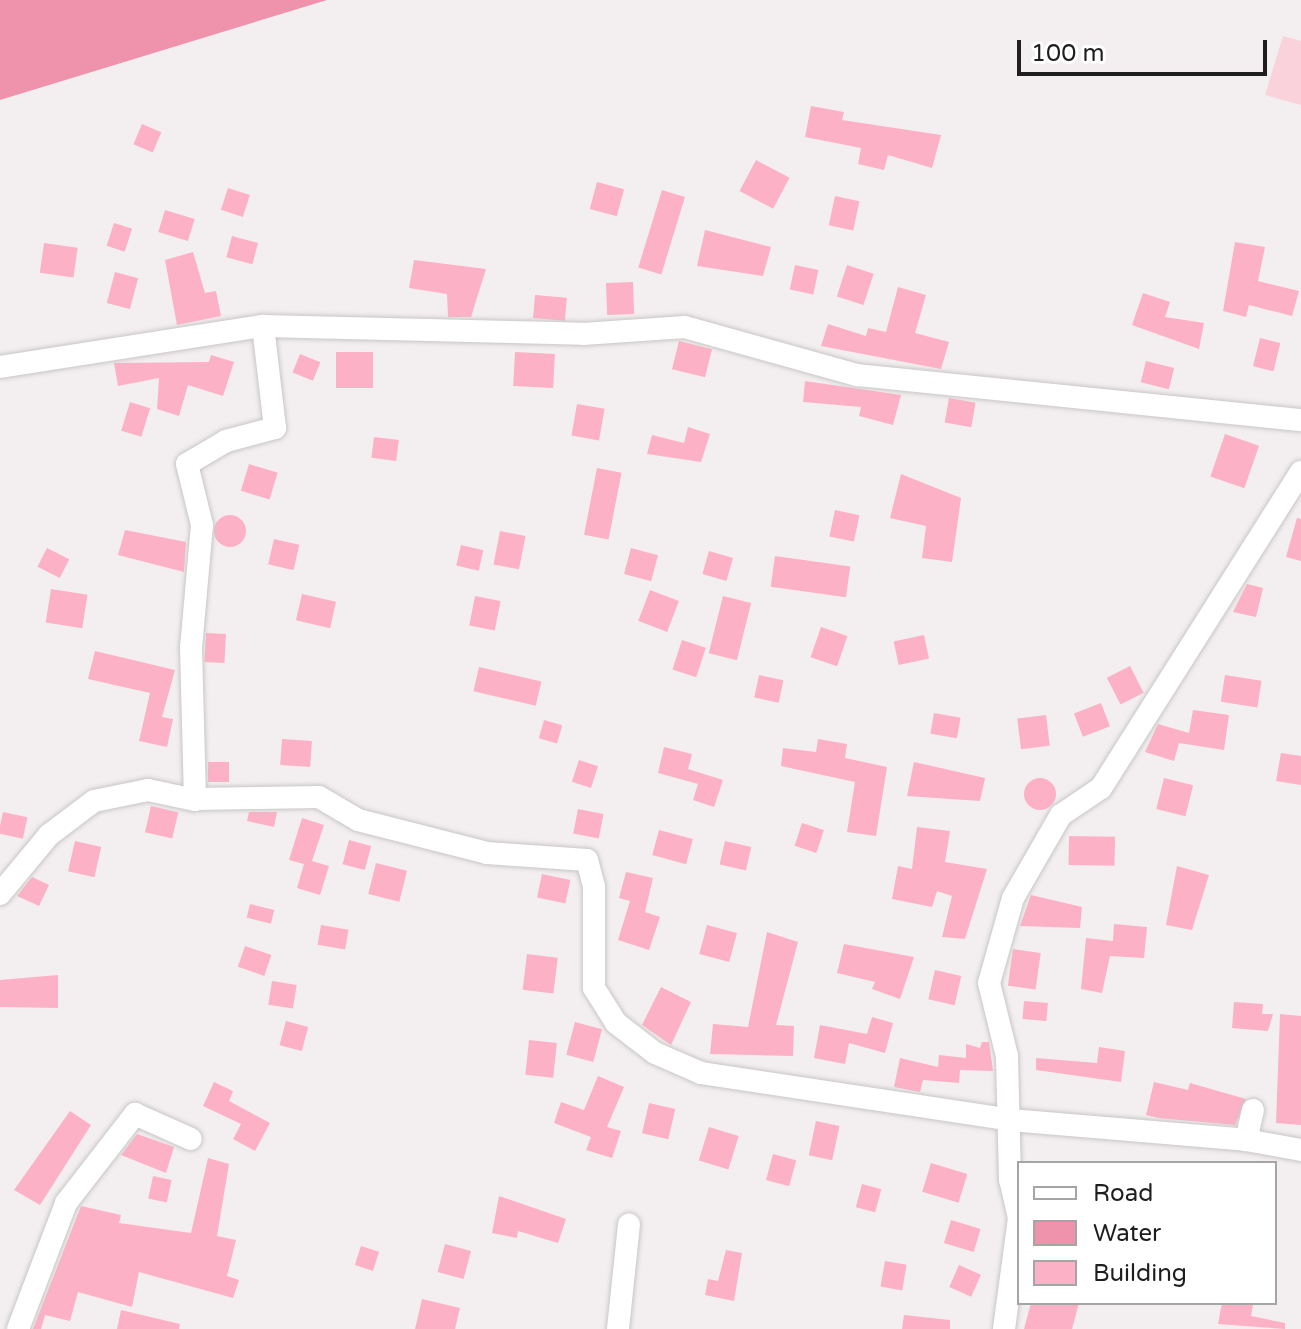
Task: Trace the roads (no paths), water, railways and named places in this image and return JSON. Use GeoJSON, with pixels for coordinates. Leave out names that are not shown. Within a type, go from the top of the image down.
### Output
{"type":"FeatureCollection","features":[{"type":"Feature","properties":{"kind":"street"},"geometry":{"type":"LineString","coordinates":[[195,799],[191,648],[202,525],[187,464],[226,441],[275,428],[263,326]]}},
{"type":"Feature","properties":{"kind":"street"},"geometry":{"type":"LineString","coordinates":[[0,367],[263,326],[583,334],[685,327],[857,375],[1301,420]]}},
{"type":"Feature","properties":{"kind":"street"},"geometry":{"type":"LineString","coordinates":[[1017,1196],[1007,1056],[989,983],[1023,876],[1061,815],[1101,788],[1301,472]]}},
{"type":"Feature","properties":{"kind":"street"},"geometry":{"type":"LineString","coordinates":[[0,894],[49,835],[94,801],[148,790],[195,799],[319,797],[358,820],[487,853],[587,860],[594,886],[594,988],[616,1023],[655,1053],[701,1073],[1010,1120],[1246,1140],[1301,1150]]}},
{"type":"Feature","properties":{"kind":"street"},"geometry":{"type":"LineString","coordinates":[[1246,1140],[1253,1110]]}},
{"type":"Feature","properties":{"kind":"street"},"geometry":{"type":"LineString","coordinates":[[18,1329],[66,1203],[135,1114],[191,1139]]}},
{"type":"Feature","properties":{"kind":"street"},"geometry":{"type":"LineString","coordinates":[[618,1329],[629,1225]]}},
{"type":"Feature","properties":{"kind":"street"},"geometry":{"type":"LineString","coordinates":[[1004,1329],[1017,1233]]}},
{"type":"Feature","properties":{"kind":"water"},"geometry":{"type":"Polygon","coordinates":[[[0,0],[327,0],[0,100],[0,0]]]}}]}
